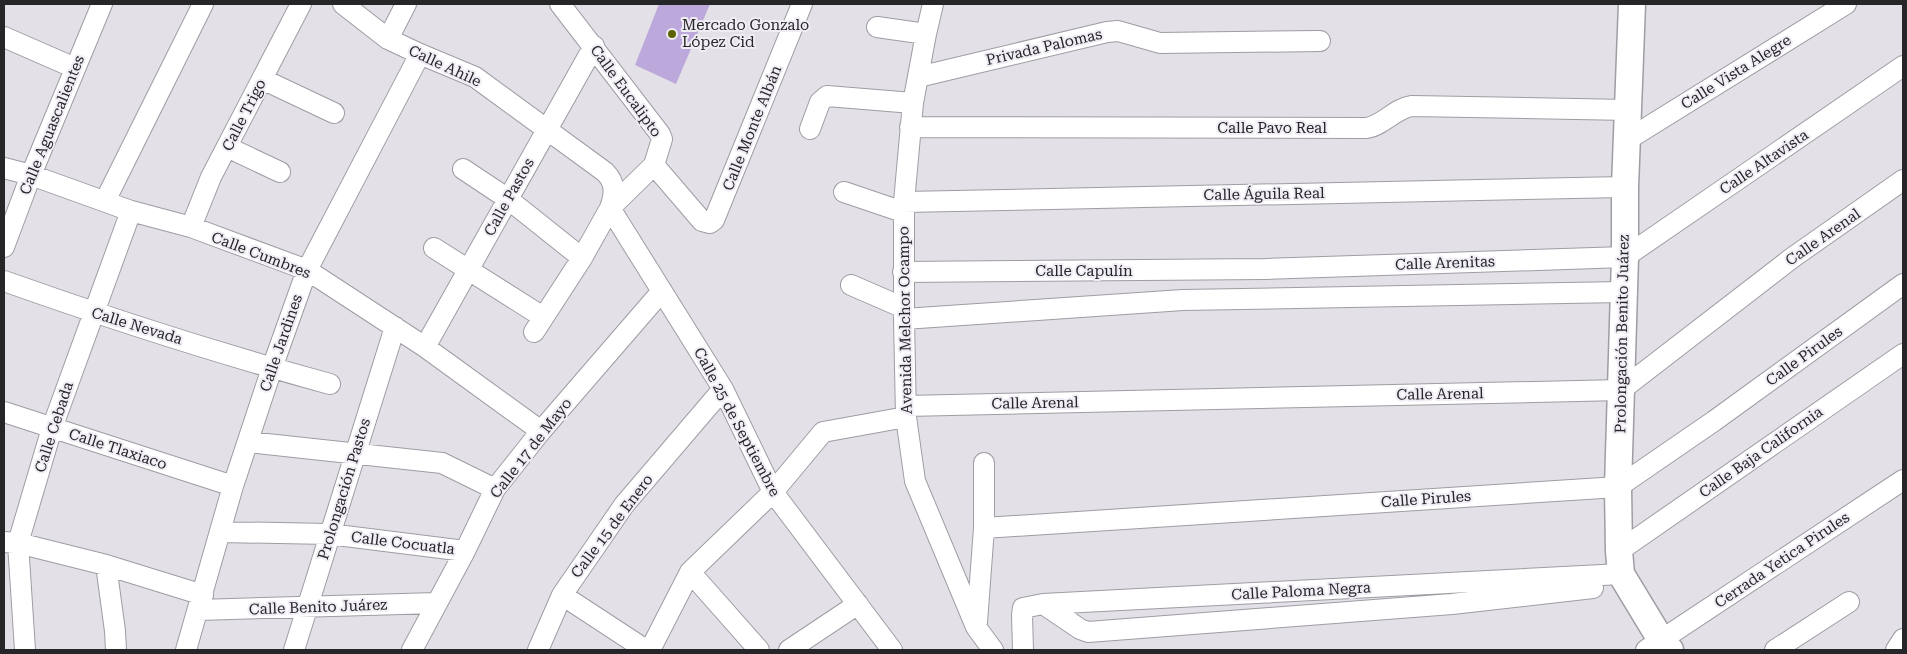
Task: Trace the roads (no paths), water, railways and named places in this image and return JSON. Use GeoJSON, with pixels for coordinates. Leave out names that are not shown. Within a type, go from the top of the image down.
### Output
{"type":"FeatureCollection","features":[{"type":"Feature","properties":{"kind":"main road","name":"Prolongación Benito Juárez"},"geometry":{"type":"LineString","coordinates":[[1622,570],[1618,487],[1622,390],[1625,186],[1632,4]]}},
{"type":"Feature","properties":{"kind":"main road"},"geometry":{"type":"LineString","coordinates":[[1622,570],[1659,647]]}},
{"type":"Feature","properties":{"kind":"street","name":"Calle Aguascalientes"},"geometry":{"type":"LineString","coordinates":[[4,247],[31,175],[102,4]]}},
{"type":"Feature","properties":{"kind":"street"},"geometry":{"type":"LineString","coordinates":[[105,201],[204,4]]}},
{"type":"Feature","properties":{"kind":"street","name":"Calle Trigo"},"geometry":{"type":"LineString","coordinates":[[191,228],[211,178],[301,4]]}},
{"type":"Feature","properties":{"kind":"street","name":"Calle Ahile"},"geometry":{"type":"LineString","coordinates":[[342,4],[388,39],[475,77],[612,178],[614,197],[610,208]]}},
{"type":"Feature","properties":{"kind":"street"},"geometry":{"type":"LineString","coordinates":[[388,39],[406,4]]}},
{"type":"Feature","properties":{"kind":"street","name":"Calle Eucalipto"},"geometry":{"type":"LineString","coordinates":[[560,4],[662,137],[654,166]]}},
{"type":"Feature","properties":{"kind":"street","name":"Calle Monte Albán"},"geometry":{"type":"LineString","coordinates":[[654,166],[702,221],[710,223],[716,216],[802,4]]}},
{"type":"Feature","properties":{"kind":"street","name":"Avenida Melchor Ocampo"},"geometry":{"type":"LineString","coordinates":[[934,4],[926,34],[913,103],[904,207],[903,272],[906,411],[915,481],[976,627],[993,650]]}},
{"type":"Feature","properties":{"kind":"street","name":"Calle Vista Alegre"},"geometry":{"type":"LineString","coordinates":[[1627,140],[1846,4]]}},
{"type":"Feature","properties":{"kind":"street"},"geometry":{"type":"LineString","coordinates":[[877,28],[926,34]]}},
{"type":"Feature","properties":{"kind":"street","name":"Privada Palomas"},"geometry":{"type":"LineString","coordinates":[[918,77],[1118,31],[1160,42],[1320,41]]}},
{"type":"Feature","properties":{"kind":"street"},"geometry":{"type":"LineString","coordinates":[[4,37],[76,68]]}},
{"type":"Feature","properties":{"kind":"street","name":"Calle Pastos"},"geometry":{"type":"LineString","coordinates":[[425,348],[594,46]]}},
{"type":"Feature","properties":{"kind":"street","name":"Calle Jardines"},"geometry":{"type":"LineString","coordinates":[[186,650],[233,486],[307,270],[420,54]]}},
{"type":"Feature","properties":{"kind":"street","name":"Calle Altavista"},"geometry":{"type":"LineString","coordinates":[[1625,257],[1903,66]]}},
{"type":"Feature","properties":{"kind":"street"},"geometry":{"type":"LineString","coordinates":[[262,79],[334,113]]}},
{"type":"Feature","properties":{"kind":"street"},"geometry":{"type":"LineString","coordinates":[[810,129],[820,102],[827,96],[913,103]]}},
{"type":"Feature","properties":{"kind":"street","name":"Calle Pavo Real"},"geometry":{"type":"LineString","coordinates":[[910,127],[1367,128],[1378,125],[1402,108],[1412,106],[1628,110]]}},
{"type":"Feature","properties":{"kind":"street"},"geometry":{"type":"LineString","coordinates":[[227,147],[280,172]]}},
{"type":"Feature","properties":{"kind":"street"},"geometry":{"type":"LineString","coordinates":[[434,248],[468,271],[539,325],[582,258],[610,208],[654,166]]}},
{"type":"Feature","properties":{"kind":"street","name":"Calle Cumbres"},"geometry":{"type":"LineString","coordinates":[[4,168],[31,175],[131,211],[191,228],[307,270],[395,327],[541,431]]}},
{"type":"Feature","properties":{"kind":"street"},"geometry":{"type":"LineString","coordinates":[[463,169],[508,199],[582,258]]}},
{"type":"Feature","properties":{"kind":"street","name":"Calle Arenal"},"geometry":{"type":"LineString","coordinates":[[650,650],[690,572],[773,492],[824,432],[906,411],[1622,390],[1792,258],[1903,180]]}},
{"type":"Feature","properties":{"kind":"street","name":"Calle Águila Real"},"geometry":{"type":"LineString","coordinates":[[844,192],[904,207],[1625,186]]}},
{"type":"Feature","properties":{"kind":"street","name":"Calle 25 de Septiembre"},"geometry":{"type":"LineString","coordinates":[[610,208],[723,390],[773,492],[892,650]]}},
{"type":"Feature","properties":{"kind":"street","name":"Calle Cebada"},"geometry":{"type":"LineString","coordinates":[[25,650],[11,542],[131,211]]}},
{"type":"Feature","properties":{"kind":"street","name":"Calle Arenitas"},"geometry":{"type":"LineString","coordinates":[[1266,269],[1625,257]]}},
{"type":"Feature","properties":{"kind":"street","name":"Calle Capulín"},"geometry":{"type":"LineString","coordinates":[[903,272],[1266,269]]}},
{"type":"Feature","properties":{"kind":"street","name":"Calle Nevada"},"geometry":{"type":"LineString","coordinates":[[4,281],[93,313],[330,384]]}},
{"type":"Feature","properties":{"kind":"street","name":"Calle Pirules"},"geometry":{"type":"LineString","coordinates":[[984,528],[1618,487],[1714,421],[1903,284]]}},
{"type":"Feature","properties":{"kind":"street"},"geometry":{"type":"LineString","coordinates":[[850,286],[904,314],[1183,300],[1622,292]]}},
{"type":"Feature","properties":{"kind":"street","name":"Calle 17 de Mayo"},"geometry":{"type":"LineString","coordinates":[[412,650],[495,489],[541,431],[662,291]]}},
{"type":"Feature","properties":{"kind":"street","name":"Prolongación Pastos"},"geometry":{"type":"LineString","coordinates":[[294,650],[395,327]]}},
{"type":"Feature","properties":{"kind":"street","name":"Calle Baja California"},"geometry":{"type":"LineString","coordinates":[[1622,570],[1903,354]]}},
{"type":"Feature","properties":{"kind":"street","name":"Calle 15 de Enero"},"geometry":{"type":"LineString","coordinates":[[538,650],[562,595],[624,506],[723,390]]}},
{"type":"Feature","properties":{"kind":"street","name":"Calle Tlaxiaco"},"geometry":{"type":"LineString","coordinates":[[4,412],[233,486]]}},
{"type":"Feature","properties":{"kind":"street"},"geometry":{"type":"LineString","coordinates":[[248,442],[442,463],[495,489]]}},
{"type":"Feature","properties":{"kind":"street"},"geometry":{"type":"LineString","coordinates":[[976,627],[984,528],[984,463]]}},
{"type":"Feature","properties":{"kind":"street","name":"Cerrada Yetica Pirules"},"geometry":{"type":"LineString","coordinates":[[1659,647],[1903,480]]}},
{"type":"Feature","properties":{"kind":"street","name":"Calle Cocuatla"},"geometry":{"type":"LineString","coordinates":[[221,532],[329,534],[465,550]]}},
{"type":"Feature","properties":{"kind":"street","name":"Calle Benito Juárez"},"geometry":{"type":"LineString","coordinates":[[11,542],[106,565],[200,603],[307,607],[437,603]]}},
{"type":"Feature","properties":{"kind":"street"},"geometry":{"type":"LineString","coordinates":[[106,565],[116,650]]}},
{"type":"Feature","properties":{"kind":"street"},"geometry":{"type":"LineString","coordinates":[[1043,604],[1080,629],[1088,632],[1452,604],[1622,570]]}},
{"type":"Feature","properties":{"kind":"street","name":"Calle Paloma Negra"},"geometry":{"type":"LineString","coordinates":[[1023,650],[1022,615],[1024,608],[1043,604],[1622,570]]}},
{"type":"Feature","properties":{"kind":"street"},"geometry":{"type":"LineString","coordinates":[[690,572],[759,650]]}},
{"type":"Feature","properties":{"kind":"street"},"geometry":{"type":"LineString","coordinates":[[562,595],[646,650]]}},
{"type":"Feature","properties":{"kind":"street"},"geometry":{"type":"LineString","coordinates":[[1775,650],[1849,602]]}},
{"type":"Feature","properties":{"kind":"street"},"geometry":{"type":"LineString","coordinates":[[789,650],[858,604]]}},
{"type":"Feature","properties":{"kind":"street"},"geometry":{"type":"LineString","coordinates":[[1896,650],[1903,639]]}},
{"type":"Feature","properties":{"kind":"place","name":"Mercado Gonzalo López Cid"},"geometry":{"type":"Point","coordinates":[672,34]}}]}
